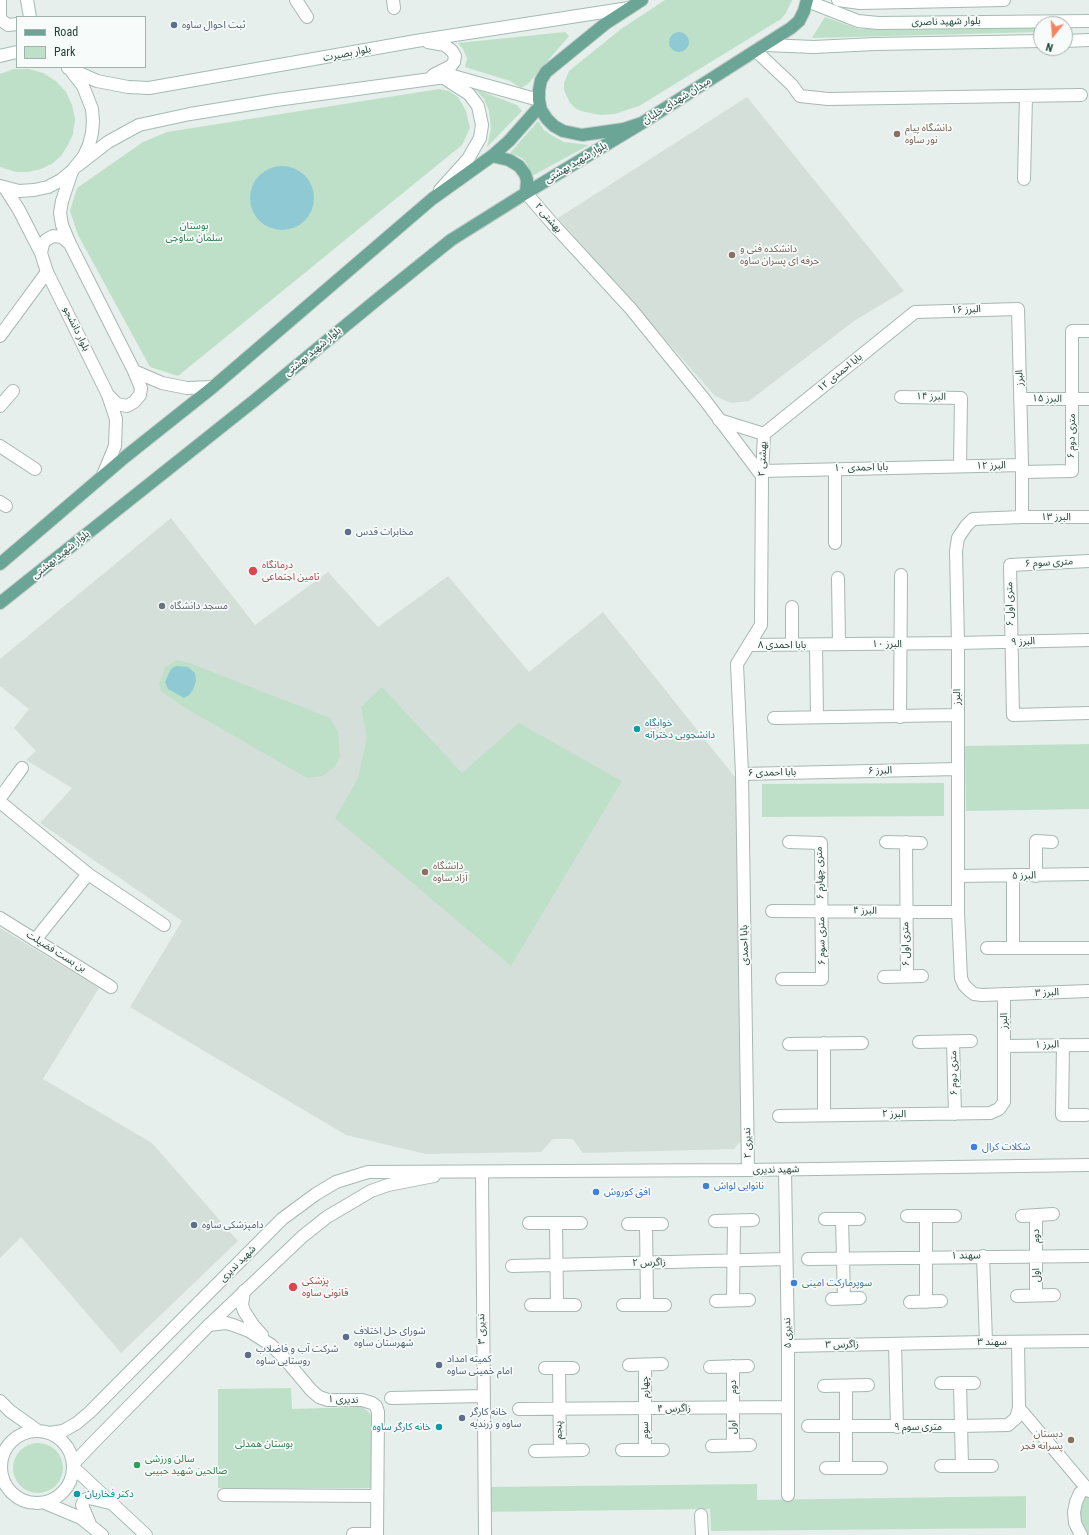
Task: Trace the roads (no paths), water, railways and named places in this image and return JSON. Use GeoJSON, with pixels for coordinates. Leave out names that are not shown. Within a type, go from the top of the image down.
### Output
{"type":"FeatureCollection","features":[{"type":"Feature","properties":{"kind":"main road"},"geometry":{"type":"LineString","coordinates":[[0,564],[103,476],[213,387],[432,199],[492,156],[509,141],[540,103],[539,90],[541,80],[550,68],[605,24],[642,0]]}},
{"type":"Feature","properties":{"kind":"main road","name":"میدان شهدای خلبان"},"geometry":{"type":"LineString","coordinates":[[540,103],[547,119],[554,126],[572,134],[592,134],[624,129],[642,124],[791,28],[798,21],[804,11],[807,1]]}},
{"type":"Feature","properties":{"kind":"main road","name":"بلوار شهید بهشتی"},"geometry":{"type":"LineString","coordinates":[[0,603],[255,400],[451,240],[526,193],[642,124]]}},
{"type":"Feature","properties":{"kind":"main road"},"geometry":{"type":"LineString","coordinates":[[492,156],[509,160],[519,166],[525,174],[527,180],[526,193]]}},
{"type":"Feature","properties":{"kind":"street"},"geometry":{"type":"LineString","coordinates":[[0,0],[0,14]]}},
{"type":"Feature","properties":{"kind":"street"},"geometry":{"type":"LineString","coordinates":[[27,0],[30,16]]}},
{"type":"Feature","properties":{"kind":"street"},"geometry":{"type":"LineString","coordinates":[[296,0],[307,17]]}},
{"type":"Feature","properties":{"kind":"street"},"geometry":{"type":"LineString","coordinates":[[838,0],[860,3],[1004,0]]}},
{"type":"Feature","properties":{"kind":"street","name":"بلوار شهید ناصری"},"geometry":{"type":"LineString","coordinates":[[807,1],[858,21],[878,23],[1089,21]]}},
{"type":"Feature","properties":{"kind":"street","name":"بلوار بصیرت"},"geometry":{"type":"LineString","coordinates":[[69,68],[97,81],[128,87],[149,88],[416,41],[629,8]]}},
{"type":"Feature","properties":{"kind":"street"},"geometry":{"type":"LineString","coordinates":[[0,19],[8,25],[16,24]]}},
{"type":"Feature","properties":{"kind":"street"},"geometry":{"type":"LineString","coordinates":[[1073,41],[1089,40]]}},
{"type":"Feature","properties":{"kind":"street"},"geometry":{"type":"LineString","coordinates":[[416,41],[445,45],[455,56],[454,62],[451,66],[423,80]]}},
{"type":"Feature","properties":{"kind":"street","name":"بلوار شهید ناصری"},"geometry":{"type":"LineString","coordinates":[[761,48],[1033,41]]}},
{"type":"Feature","properties":{"kind":"street"},"geometry":{"type":"LineString","coordinates":[[761,48],[800,96],[828,99],[1081,95]]}},
{"type":"Feature","properties":{"kind":"street"},"geometry":{"type":"LineString","coordinates":[[0,56],[16,52]]}},
{"type":"Feature","properties":{"kind":"street"},"geometry":{"type":"LineString","coordinates":[[68,68],[76,76],[86,92],[92,109],[93,121],[89,145],[74,169],[62,201],[60,213],[62,225],[141,388],[140,395],[134,402],[127,406],[117,404],[108,395]]}},
{"type":"Feature","properties":{"kind":"street"},"geometry":{"type":"LineString","coordinates":[[2,187],[19,191],[41,188],[61,180],[108,142],[139,125],[190,114],[276,100],[454,76],[540,103]]}},
{"type":"Feature","properties":{"kind":"street"},"geometry":{"type":"LineString","coordinates":[[432,199],[468,159],[480,138],[482,125],[478,106],[469,94],[443,77]]}},
{"type":"Feature","properties":{"kind":"street"},"geometry":{"type":"LineString","coordinates":[[1024,179],[1026,96]]}},
{"type":"Feature","properties":{"kind":"street","name":"بلوار دانشجو"},"geometry":{"type":"LineString","coordinates":[[2,187],[19,210],[41,253],[47,272],[108,395],[116,419],[116,446],[103,476]]}},
{"type":"Feature","properties":{"kind":"street","name":"بهشتی ۲"},"geometry":{"type":"LineString","coordinates":[[526,193],[631,309],[704,399],[719,420],[764,434],[762,474],[761,625],[737,664],[742,774]]}},
{"type":"Feature","properties":{"kind":"street"},"geometry":{"type":"LineString","coordinates":[[41,253],[43,244],[46,240],[53,236],[62,237],[70,244]]}},
{"type":"Feature","properties":{"kind":"street"},"geometry":{"type":"LineString","coordinates":[[0,336],[47,272]]}},
{"type":"Feature","properties":{"kind":"street","name":"البرز ۱۶"},"geometry":{"type":"LineString","coordinates":[[915,312],[1018,309]]}},
{"type":"Feature","properties":{"kind":"street","name":"البرز"},"geometry":{"type":"LineString","coordinates":[[1004,1102],[1004,994],[974,994],[964,985],[961,978],[958,912],[958,643],[956,551],[958,538],[973,519],[1022,517],[1018,309]]}},
{"type":"Feature","properties":{"kind":"street","name":"بابا احمدی ۱۲"},"geometry":{"type":"LineString","coordinates":[[764,434],[915,312]]}},
{"type":"Feature","properties":{"kind":"street"},"geometry":{"type":"LineString","coordinates":[[1073,399],[1072,331],[1089,331]]}},
{"type":"Feature","properties":{"kind":"street"},"geometry":{"type":"LineString","coordinates":[[134,371],[162,383],[186,388],[213,387]]}},
{"type":"Feature","properties":{"kind":"street"},"geometry":{"type":"LineString","coordinates":[[0,406],[13,390]]}},
{"type":"Feature","properties":{"kind":"street","name":"البرز ۱۴"},"geometry":{"type":"LineString","coordinates":[[901,396],[961,398],[960,466]]}},
{"type":"Feature","properties":{"kind":"street","name":"البرز ۱۵"},"geometry":{"type":"LineString","coordinates":[[1020,399],[1089,399]]}},
{"type":"Feature","properties":{"kind":"street","name":"۶ متری دوم"},"geometry":{"type":"LineString","coordinates":[[1022,469],[1072,471],[1073,399]]}},
{"type":"Feature","properties":{"kind":"street"},"geometry":{"type":"LineString","coordinates":[[719,420],[762,474]]}},
{"type":"Feature","properties":{"kind":"street"},"geometry":{"type":"LineString","coordinates":[[0,446],[35,469]]}},
{"type":"Feature","properties":{"kind":"street","name":"البرز ۱۲"},"geometry":{"type":"LineString","coordinates":[[960,466],[1022,469]]}},
{"type":"Feature","properties":{"kind":"street","name":"بابا احمدی ۱۰"},"geometry":{"type":"LineString","coordinates":[[762,474],[835,469],[960,466]]}},
{"type":"Feature","properties":{"kind":"street"},"geometry":{"type":"LineString","coordinates":[[834,543],[835,469]]}},
{"type":"Feature","properties":{"kind":"street","name":"البرز ۱۳"},"geometry":{"type":"LineString","coordinates":[[1022,517],[1089,517]]}},
{"type":"Feature","properties":{"kind":"street","name":"۶ متری سوم"},"geometry":{"type":"LineString","coordinates":[[1010,565],[1089,561]]}},
{"type":"Feature","properties":{"kind":"street","name":"۶ متری اول"},"geometry":{"type":"LineString","coordinates":[[1010,565],[1011,643]]}},
{"type":"Feature","properties":{"kind":"street"},"geometry":{"type":"LineString","coordinates":[[900,717],[899,644],[901,575]]}},
{"type":"Feature","properties":{"kind":"street"},"geometry":{"type":"LineString","coordinates":[[838,578],[839,644]]}},
{"type":"Feature","properties":{"kind":"street"},"geometry":{"type":"LineString","coordinates":[[792,607],[792,645]]}},
{"type":"Feature","properties":{"kind":"street","name":"البرز ۹"},"geometry":{"type":"LineString","coordinates":[[958,643],[1011,643],[1089,640]]}},
{"type":"Feature","properties":{"kind":"street","name":"البرز ۱۰"},"geometry":{"type":"LineString","coordinates":[[816,645],[958,643]]}},
{"type":"Feature","properties":{"kind":"street"},"geometry":{"type":"LineString","coordinates":[[1011,643],[1013,716],[1089,713]]}},
{"type":"Feature","properties":{"kind":"street","name":"بابا احمدی ۸"},"geometry":{"type":"LineString","coordinates":[[749,645],[816,645]]}},
{"type":"Feature","properties":{"kind":"street"},"geometry":{"type":"LineString","coordinates":[[816,645],[817,717]]}},
{"type":"Feature","properties":{"kind":"street"},"geometry":{"type":"LineString","coordinates":[[774,718],[957,715]]}},
{"type":"Feature","properties":{"kind":"street"},"geometry":{"type":"LineString","coordinates":[[0,798],[22,768]]}},
{"type":"Feature","properties":{"kind":"street","name":"البرز ۶"},"geometry":{"type":"LineString","coordinates":[[802,772],[957,769]]}},
{"type":"Feature","properties":{"kind":"street","name":"بابا احمدی ۶"},"geometry":{"type":"LineString","coordinates":[[742,774],[802,772]]}},
{"type":"Feature","properties":{"kind":"street","name":"بابا احمدی"},"geometry":{"type":"LineString","coordinates":[[742,774],[748,1116]]}},
{"type":"Feature","properties":{"kind":"street"},"geometry":{"type":"LineString","coordinates":[[0,802],[88,874],[164,925]]}},
{"type":"Feature","properties":{"kind":"street"},"geometry":{"type":"LineString","coordinates":[[1036,876],[1036,841],[1052,842]]}},
{"type":"Feature","properties":{"kind":"street","name":"۶ متری چهارم"},"geometry":{"type":"LineString","coordinates":[[789,842],[821,843],[822,910]]}},
{"type":"Feature","properties":{"kind":"street"},"geometry":{"type":"LineString","coordinates":[[886,842],[921,843]]}},
{"type":"Feature","properties":{"kind":"street"},"geometry":{"type":"LineString","coordinates":[[906,842],[906,912]]}},
{"type":"Feature","properties":{"kind":"street"},"geometry":{"type":"LineString","coordinates":[[35,940],[88,874]]}},
{"type":"Feature","properties":{"kind":"street","name":"البرز ۵"},"geometry":{"type":"LineString","coordinates":[[958,876],[1089,874]]}},
{"type":"Feature","properties":{"kind":"street"},"geometry":{"type":"LineString","coordinates":[[1012,876],[1013,947]]}},
{"type":"Feature","properties":{"kind":"street","name":"۶ متری سوم"},"geometry":{"type":"LineString","coordinates":[[782,979],[822,978],[822,910]]}},
{"type":"Feature","properties":{"kind":"street","name":"البرز ۴"},"geometry":{"type":"LineString","coordinates":[[772,911],[822,910],[958,912]]}},
{"type":"Feature","properties":{"kind":"street","name":"۶ متری اول"},"geometry":{"type":"LineString","coordinates":[[906,912],[907,976]]}},
{"type":"Feature","properties":{"kind":"street","name":"بن بست فضیلت"},"geometry":{"type":"LineString","coordinates":[[0,918],[111,987]]}},
{"type":"Feature","properties":{"kind":"street"},"geometry":{"type":"LineString","coordinates":[[987,948],[1089,948]]}},
{"type":"Feature","properties":{"kind":"street"},"geometry":{"type":"LineString","coordinates":[[884,977],[922,976]]}},
{"type":"Feature","properties":{"kind":"street","name":"البرز ۳"},"geometry":{"type":"LineString","coordinates":[[1004,994],[1089,992]]}},
{"type":"Feature","properties":{"kind":"street"},"geometry":{"type":"LineString","coordinates":[[953,1042],[971,1041]]}},
{"type":"Feature","properties":{"kind":"street","name":"۶ متری دوم"},"geometry":{"type":"LineString","coordinates":[[919,1042],[953,1042],[954,1114]]}},
{"type":"Feature","properties":{"kind":"street"},"geometry":{"type":"LineString","coordinates":[[824,1043],[824,1114]]}},
{"type":"Feature","properties":{"kind":"street"},"geometry":{"type":"LineString","coordinates":[[789,1044],[862,1043]]}},
{"type":"Feature","properties":{"kind":"street","name":"البرز ۱"},"geometry":{"type":"LineString","coordinates":[[1004,1046],[1089,1044]]}},
{"type":"Feature","properties":{"kind":"street"},"geometry":{"type":"LineString","coordinates":[[1063,1045],[1062,1115],[1086,1115]]}},
{"type":"Feature","properties":{"kind":"street","name":"البرز ۲"},"geometry":{"type":"LineString","coordinates":[[779,1116],[824,1114],[990,1113],[999,1109],[1004,1102]]}},
{"type":"Feature","properties":{"kind":"street","name":"ندیری ۲"},"geometry":{"type":"LineString","coordinates":[[748,1116],[748,1170]]}},
{"type":"Feature","properties":{"kind":"street","name":"شهید ندیری"},"geometry":{"type":"LineString","coordinates":[[43,1432],[63,1431],[77,1423],[90,1412],[282,1220],[316,1194],[336,1182],[368,1172],[785,1170],[1089,1165]]}},
{"type":"Feature","properties":{"kind":"street","name":"ندیری ۵"},"geometry":{"type":"LineString","coordinates":[[785,1170],[788,1346],[788,1495]]}},
{"type":"Feature","properties":{"kind":"street","name":"شهید ندیری"},"geometry":{"type":"LineString","coordinates":[[73,1466],[94,1441],[209,1325],[303,1236],[327,1217],[371,1191],[388,1185],[463,1171]]}},
{"type":"Feature","properties":{"kind":"street","name":"ندیری ۳"},"geometry":{"type":"LineString","coordinates":[[482,1172],[485,1535]]}},
{"type":"Feature","properties":{"kind":"street"},"geometry":{"type":"LineString","coordinates":[[1022,1216],[1053,1214]]}},
{"type":"Feature","properties":{"kind":"street"},"geometry":{"type":"LineString","coordinates":[[907,1216],[955,1216]]}},
{"type":"Feature","properties":{"kind":"street"},"geometry":{"type":"LineString","coordinates":[[926,1216],[926,1302]]}},
{"type":"Feature","properties":{"kind":"street","name":"دوم"},"geometry":{"type":"LineString","coordinates":[[1036,1216],[1036,1256]]}},
{"type":"Feature","properties":{"kind":"street"},"geometry":{"type":"LineString","coordinates":[[825,1219],[860,1219]]}},
{"type":"Feature","properties":{"kind":"street"},"geometry":{"type":"LineString","coordinates":[[715,1221],[753,1220]]}},
{"type":"Feature","properties":{"kind":"street"},"geometry":{"type":"LineString","coordinates":[[842,1220],[844,1298]]}},
{"type":"Feature","properties":{"kind":"street"},"geometry":{"type":"LineString","coordinates":[[733,1300],[734,1221]]}},
{"type":"Feature","properties":{"kind":"street"},"geometry":{"type":"LineString","coordinates":[[528,1223],[581,1223]]}},
{"type":"Feature","properties":{"kind":"street"},"geometry":{"type":"LineString","coordinates":[[556,1223],[557,1305]]}},
{"type":"Feature","properties":{"kind":"street"},"geometry":{"type":"LineString","coordinates":[[628,1224],[662,1224]]}},
{"type":"Feature","properties":{"kind":"street"},"geometry":{"type":"LineString","coordinates":[[646,1224],[646,1304]]}},
{"type":"Feature","properties":{"kind":"street"},"geometry":{"type":"LineString","coordinates":[[983,1256],[986,1342]]}},
{"type":"Feature","properties":{"kind":"street","name":"اول"},"geometry":{"type":"LineString","coordinates":[[1036,1256],[1036,1295]]}},
{"type":"Feature","properties":{"kind":"street","name":"سهند ۱"},"geometry":{"type":"LineString","coordinates":[[808,1259],[1089,1256]]}},
{"type":"Feature","properties":{"kind":"street","name":"زاگرس ۲"},"geometry":{"type":"LineString","coordinates":[[512,1266],[786,1259]]}},
{"type":"Feature","properties":{"kind":"street"},"geometry":{"type":"LineString","coordinates":[[244,1291],[242,1305],[244,1311],[253,1325],[271,1345]]}},
{"type":"Feature","properties":{"kind":"street"},"geometry":{"type":"LineString","coordinates":[[1017,1296],[1054,1295]]}},
{"type":"Feature","properties":{"kind":"street"},"geometry":{"type":"LineString","coordinates":[[832,1299],[860,1298]]}},
{"type":"Feature","properties":{"kind":"street"},"geometry":{"type":"LineString","coordinates":[[716,1301],[749,1300]]}},
{"type":"Feature","properties":{"kind":"street"},"geometry":{"type":"LineString","coordinates":[[910,1302],[941,1301]]}},
{"type":"Feature","properties":{"kind":"street"},"geometry":{"type":"LineString","coordinates":[[531,1305],[575,1305]]}},
{"type":"Feature","properties":{"kind":"street"},"geometry":{"type":"LineString","coordinates":[[623,1305],[665,1305]]}},
{"type":"Feature","properties":{"kind":"street","name":"ندیری ۱"},"geometry":{"type":"LineString","coordinates":[[209,1325],[226,1323],[233,1324],[249,1331],[271,1345],[319,1397],[328,1400],[362,1400],[376,1406],[378,1412],[377,1535]]}},
{"type":"Feature","properties":{"kind":"street","name":"سهند ۳"},"geometry":{"type":"LineString","coordinates":[[895,1344],[1089,1341]]}},
{"type":"Feature","properties":{"kind":"street"},"geometry":{"type":"LineString","coordinates":[[1018,1342],[1019,1408],[1088,1490],[1080,1493],[1074,1512],[1075,1522],[1082,1535]]}},
{"type":"Feature","properties":{"kind":"street"},"geometry":{"type":"LineString","coordinates":[[895,1344],[897,1427]]}},
{"type":"Feature","properties":{"kind":"street","name":"زاگرس ۳"},"geometry":{"type":"LineString","coordinates":[[788,1346],[895,1344]]}},
{"type":"Feature","properties":{"kind":"street"},"geometry":{"type":"LineString","coordinates":[[629,1365],[662,1364]]}},
{"type":"Feature","properties":{"kind":"street","name":"چهارم"},"geometry":{"type":"LineString","coordinates":[[645,1365],[645,1409]]}},
{"type":"Feature","properties":{"kind":"street","name":"دوم"},"geometry":{"type":"LineString","coordinates":[[733,1366],[733,1408]]}},
{"type":"Feature","properties":{"kind":"street"},"geometry":{"type":"LineString","coordinates":[[710,1367],[748,1366]]}},
{"type":"Feature","properties":{"kind":"street"},"geometry":{"type":"LineString","coordinates":[[544,1368],[573,1368]]}},
{"type":"Feature","properties":{"kind":"street","name":"پنجم"},"geometry":{"type":"LineString","coordinates":[[559,1368],[560,1450]]}},
{"type":"Feature","properties":{"kind":"street"},"geometry":{"type":"LineString","coordinates":[[941,1383],[974,1383]]}},
{"type":"Feature","properties":{"kind":"street"},"geometry":{"type":"LineString","coordinates":[[960,1383],[962,1466]]}},
{"type":"Feature","properties":{"kind":"street"},"geometry":{"type":"LineString","coordinates":[[824,1386],[868,1385]]}},
{"type":"Feature","properties":{"kind":"street"},"geometry":{"type":"LineString","coordinates":[[846,1386],[846,1467]]}},
{"type":"Feature","properties":{"kind":"street"},"geometry":{"type":"LineString","coordinates":[[390,1398],[483,1396]]}},
{"type":"Feature","properties":{"kind":"street"},"geometry":{"type":"LineString","coordinates":[[0,1401],[10,1411],[43,1432],[58,1438],[66,1445],[71,1454],[73,1466],[71,1480],[65,1490],[56,1498],[45,1502],[26,1502],[10,1492],[5,1484],[2,1475],[1,1453],[16,1438],[26,1432],[43,1432]]}},
{"type":"Feature","properties":{"kind":"street","name":"زاگرس ۴"},"geometry":{"type":"LineString","coordinates":[[520,1409],[788,1407]]}},
{"type":"Feature","properties":{"kind":"street","name":"اول"},"geometry":{"type":"LineString","coordinates":[[732,1445],[733,1408]]}},
{"type":"Feature","properties":{"kind":"street","name":"۹ متری سوم"},"geometry":{"type":"LineString","coordinates":[[808,1426],[897,1427],[1008,1425],[1016,1418],[1019,1408]]}},
{"type":"Feature","properties":{"kind":"street","name":"سوم"},"geometry":{"type":"LineString","coordinates":[[645,1409],[645,1450]]}},
{"type":"Feature","properties":{"kind":"street"},"geometry":{"type":"LineString","coordinates":[[712,1446],[750,1445]]}},
{"type":"Feature","properties":{"kind":"street"},"geometry":{"type":"LineString","coordinates":[[535,1451],[583,1450]]}},
{"type":"Feature","properties":{"kind":"street"},"geometry":{"type":"LineString","coordinates":[[622,1450],[663,1450]]}},
{"type":"Feature","properties":{"kind":"street"},"geometry":{"type":"LineString","coordinates":[[73,1466],[111,1504],[146,1535]]}},
{"type":"Feature","properties":{"kind":"street"},"geometry":{"type":"LineString","coordinates":[[942,1466],[992,1466]]}},
{"type":"Feature","properties":{"kind":"street"},"geometry":{"type":"LineString","coordinates":[[826,1468],[881,1468]]}},
{"type":"Feature","properties":{"kind":"street"},"geometry":{"type":"LineString","coordinates":[[224,1496],[377,1496]]}},
{"type":"Feature","properties":{"kind":"street"},"geometry":{"type":"LineString","coordinates":[[90,1524],[82,1505],[84,1500],[89,1498],[111,1504]]}},
{"type":"Feature","properties":{"kind":"street"},"geometry":{"type":"LineString","coordinates":[[45,1502],[81,1518],[102,1535]]}},
{"type":"Feature","properties":{"kind":"street"},"geometry":{"type":"LineString","coordinates":[[701,1516],[702,1535]]}},
{"type":"Feature","properties":{"kind":"street"},"geometry":{"type":"LineString","coordinates":[[354,1534],[377,1535]]}},
{"type":"Feature","properties":{"kind":"water"},"geometry":{"type":"Polygon","coordinates":[[[679,32],[686,35],[689,42],[686,49],[679,52],[672,49],[669,42],[672,35],[679,32]]]}},
{"type":"Feature","properties":{"kind":"water"},"geometry":{"type":"Polygon","coordinates":[[[276,166],[288,166],[305,175],[312,186],[314,198],[312,210],[305,221],[288,230],[276,230],[264,225],[255,216],[250,204],[250,192],[255,180],[264,171],[276,166]]]}},
{"type":"Feature","properties":{"kind":"water"},"geometry":{"type":"Polygon","coordinates":[[[176,666],[188,667],[195,673],[196,681],[193,690],[184,698],[168,689],[165,682],[171,669],[176,666]]]}},
{"type":"Feature","properties":{"kind":"place","name":"ثبت احوال ساوه"},"geometry":{"type":"Point","coordinates":[174,25]}},
{"type":"Feature","properties":{"kind":"place","name":"دانشگاه پیام نور ساوه"},"geometry":{"type":"Point","coordinates":[897,134]}},
{"type":"Feature","properties":{"kind":"place","name":"دانشکده فنی و حرفه ای پسران ساوه"},"geometry":{"type":"Point","coordinates":[732,255]}},
{"type":"Feature","properties":{"kind":"place","name":"مخابرات قدس"},"geometry":{"type":"Point","coordinates":[348,532]}},
{"type":"Feature","properties":{"kind":"place","name":"درمانگاه تامین اجتماعی"},"geometry":{"type":"Point","coordinates":[253,571]}},
{"type":"Feature","properties":{"kind":"place","name":"مسجد دانشگاه"},"geometry":{"type":"Point","coordinates":[162,606]}},
{"type":"Feature","properties":{"kind":"place","name":"خوابگاه دانشجویی دخترانه"},"geometry":{"type":"Point","coordinates":[637,729]}},
{"type":"Feature","properties":{"kind":"place","name":"دانشگاه آزاد ساوه"},"geometry":{"type":"Point","coordinates":[425,872]}},
{"type":"Feature","properties":{"kind":"place","name":"شکلات کرال"},"geometry":{"type":"Point","coordinates":[974,1147]}},
{"type":"Feature","properties":{"kind":"place","name":"نانوایی لواش"},"geometry":{"type":"Point","coordinates":[706,1186]}},
{"type":"Feature","properties":{"kind":"place","name":"افق کوروش"},"geometry":{"type":"Point","coordinates":[596,1192]}},
{"type":"Feature","properties":{"kind":"place","name":"دامپزشکی ساوه"},"geometry":{"type":"Point","coordinates":[194,1225]}},
{"type":"Feature","properties":{"kind":"place","name":"سوپرمارکت امینی"},"geometry":{"type":"Point","coordinates":[794,1283]}},
{"type":"Feature","properties":{"kind":"place","name":"پزشکی قانونی ساوه"},"geometry":{"type":"Point","coordinates":[293,1287]}},
{"type":"Feature","properties":{"kind":"place","name":"شورای حل اختلاف شهرستان ساوه"},"geometry":{"type":"Point","coordinates":[346,1337]}},
{"type":"Feature","properties":{"kind":"place","name":"شرکت آب و فاضلاب روستایی ساوه"},"geometry":{"type":"Point","coordinates":[248,1355]}},
{"type":"Feature","properties":{"kind":"place","name":"کمیته امداد امام خمینی ساوه"},"geometry":{"type":"Point","coordinates":[439,1365]}},
{"type":"Feature","properties":{"kind":"place","name":"خانه کارگر ساوه و زرندیه"},"geometry":{"type":"Point","coordinates":[462,1418]}},
{"type":"Feature","properties":{"kind":"place","name":"خانه کارگر ساوه"},"geometry":{"type":"Point","coordinates":[439,1427]}},
{"type":"Feature","properties":{"kind":"place","name":"دبستان پسرانه فجر"},"geometry":{"type":"Point","coordinates":[1071,1440]}},
{"type":"Feature","properties":{"kind":"place","name":"سالن ورزشی صالحین شهید حبیبی"},"geometry":{"type":"Point","coordinates":[137,1465]}},
{"type":"Feature","properties":{"kind":"place","name":"دکتر فخاریان"},"geometry":{"type":"Point","coordinates":[77,1494]}},
{"type":"Feature","properties":{"kind":"park label","name":"بوستان سلمان ساوجی"},"geometry":{"type":"Point","coordinates":[194,232]}},
{"type":"Feature","properties":{"kind":"park label","name":"بوستان همدلی"},"geometry":{"type":"Point","coordinates":[264,1444]}}]}
